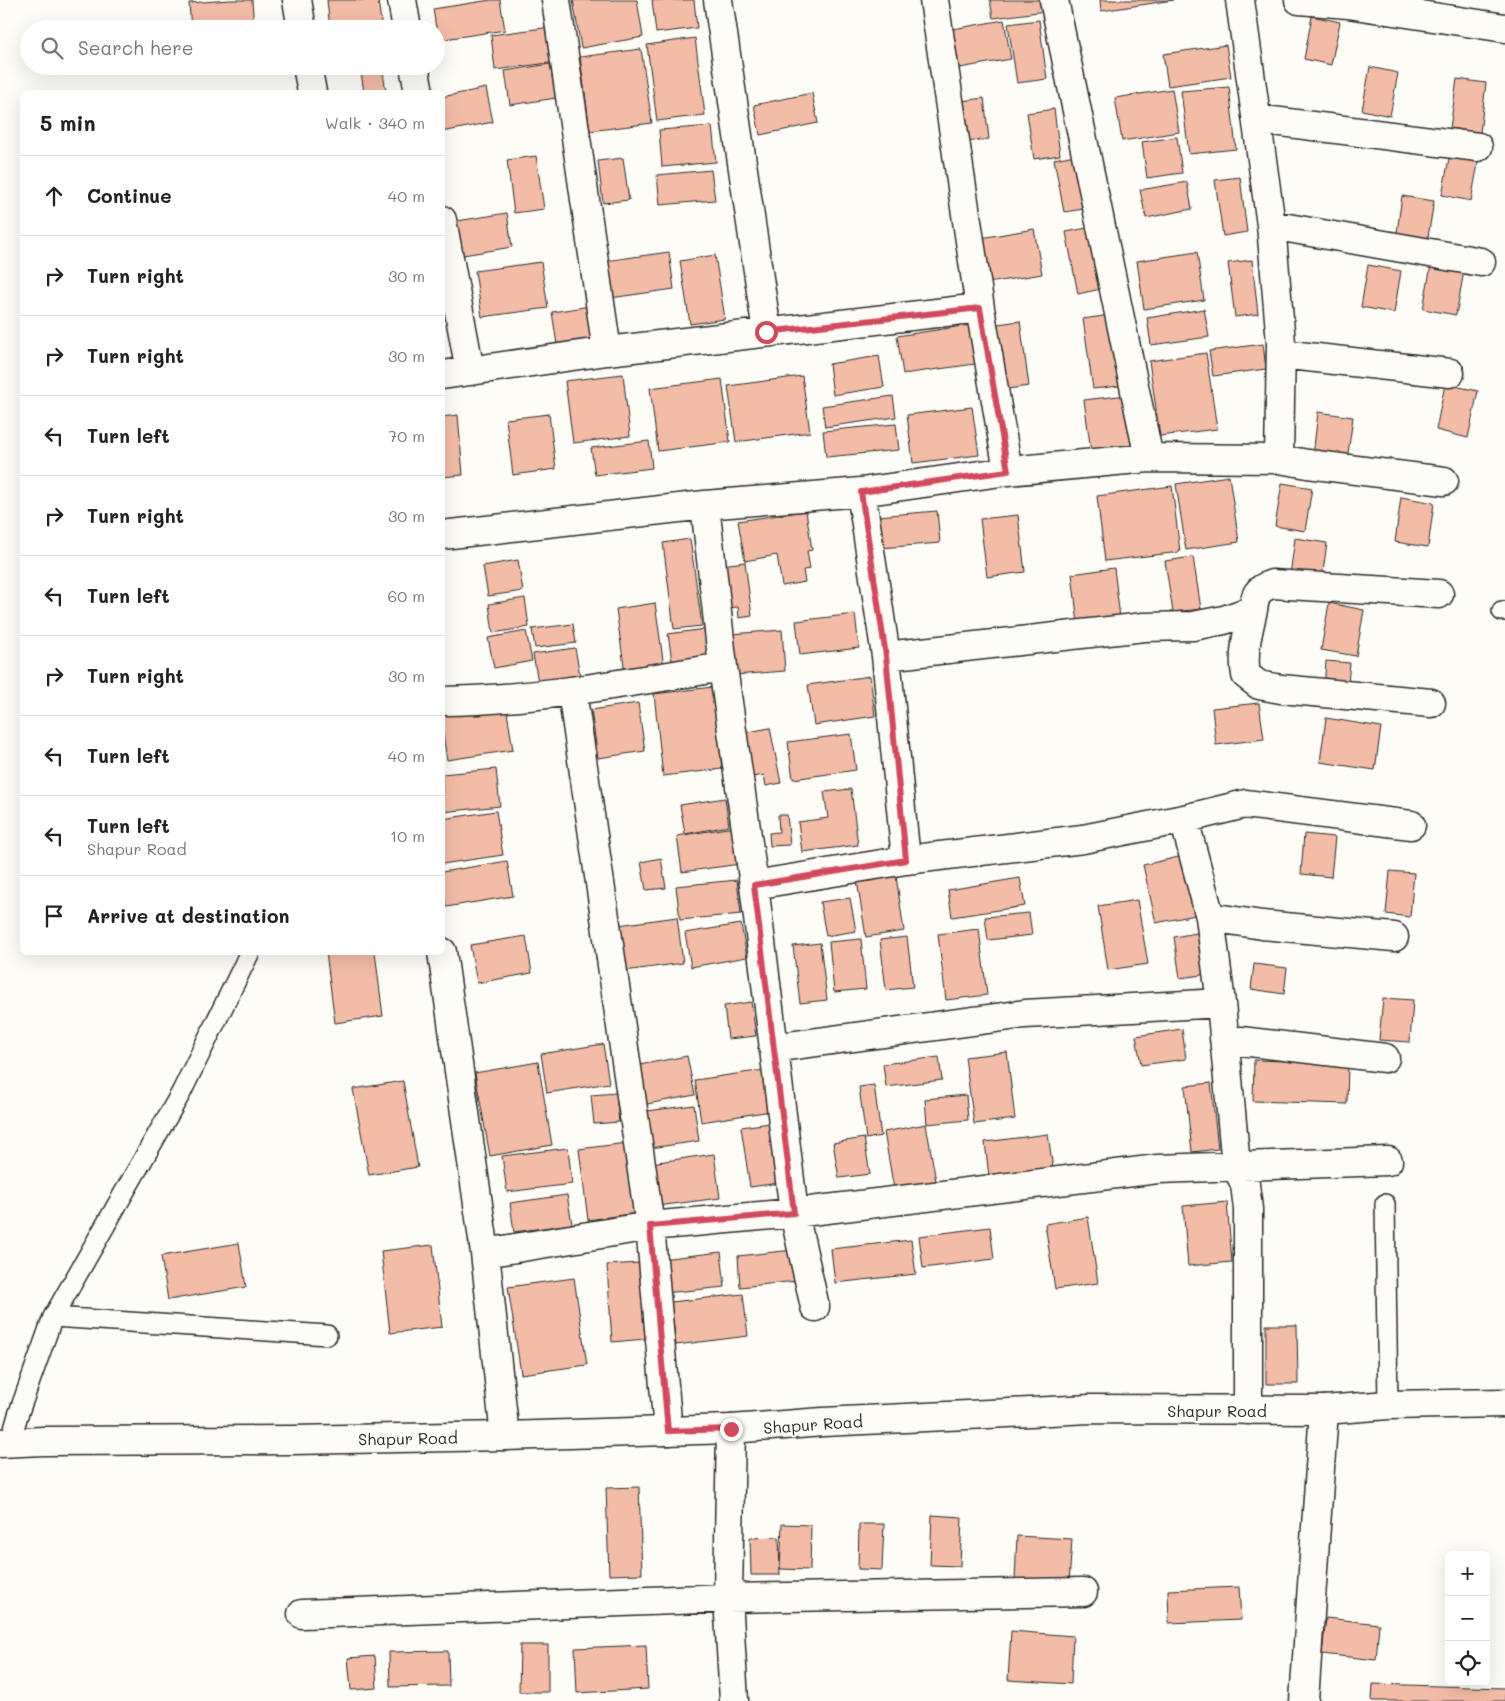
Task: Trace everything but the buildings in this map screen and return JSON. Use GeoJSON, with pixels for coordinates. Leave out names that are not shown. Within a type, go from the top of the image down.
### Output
{"type":"FeatureCollection","features":[{"type":"Feature","properties":{"kind":"street"},"geometry":{"type":"LineString","coordinates":[[297,0],[300,20]]}},
{"type":"Feature","properties":{"kind":"street"},"geometry":{"type":"LineString","coordinates":[[402,0],[405,20]]}},
{"type":"Feature","properties":{"kind":"street"},"geometry":{"type":"LineString","coordinates":[[556,0],[607,351]]}},
{"type":"Feature","properties":{"kind":"street"},"geometry":{"type":"LineString","coordinates":[[718,0],[766,332]]}},
{"type":"Feature","properties":{"kind":"street"},"geometry":{"type":"LineString","coordinates":[[934,0],[980,308],[1008,471]]}},
{"type":"Feature","properties":{"kind":"street"},"geometry":{"type":"LineString","coordinates":[[1054,0],[1149,458]]}},
{"type":"Feature","properties":{"kind":"street"},"geometry":{"type":"LineString","coordinates":[[1240,0],[1272,225],[1281,354],[1279,459]]}},
{"type":"Feature","properties":{"kind":"street"},"geometry":{"type":"LineString","coordinates":[[1299,0],[1348,4],[1505,28]]}},
{"type":"Feature","properties":{"kind":"street"},"geometry":{"type":"LineString","coordinates":[[309,75],[312,90]]}},
{"type":"Feature","properties":{"kind":"street"},"geometry":{"type":"LineString","coordinates":[[416,75],[419,90]]}},
{"type":"Feature","properties":{"kind":"street"},"geometry":{"type":"LineString","coordinates":[[1257,119],[1478,147]]}},
{"type":"Feature","properties":{"kind":"street"},"geometry":{"type":"LineString","coordinates":[[1272,225],[1481,262]]}},
{"type":"Feature","properties":{"kind":"street"},"geometry":{"type":"LineString","coordinates":[[445,236],[470,371]]}},
{"type":"Feature","properties":{"kind":"street"},"geometry":{"type":"LineString","coordinates":[[445,375],[607,351],[980,308]]}},
{"type":"Feature","properties":{"kind":"street"},"geometry":{"type":"LineString","coordinates":[[1281,354],[1450,374]]}},
{"type":"Feature","properties":{"kind":"street"},"geometry":{"type":"LineString","coordinates":[[445,534],[705,505],[861,492],[1008,471],[1149,458],[1279,459],[1444,480]]}},
{"type":"Feature","properties":{"kind":"street"},"geometry":{"type":"LineString","coordinates":[[861,492],[886,656],[906,860]]}},
{"type":"Feature","properties":{"kind":"street"},"geometry":{"type":"LineString","coordinates":[[705,505],[723,667],[754,885],[794,1213],[815,1307]]}},
{"type":"Feature","properties":{"kind":"street"},"geometry":{"type":"LineString","coordinates":[[1431,704],[1281,690],[1260,685],[1246,675],[1244,666],[1255,596],[1262,587],[1272,584],[1440,594]]}},
{"type":"Feature","properties":{"kind":"street"},"geometry":{"type":"LineString","coordinates":[[886,656],[1144,627],[1193,626],[1224,620],[1253,610]]}},
{"type":"Feature","properties":{"kind":"street"},"geometry":{"type":"LineString","coordinates":[[445,701],[470,701],[572,690],[723,667]]}},
{"type":"Feature","properties":{"kind":"street"},"geometry":{"type":"LineString","coordinates":[[572,690],[650,1226],[668,1431]]}},
{"type":"Feature","properties":{"kind":"street"},"geometry":{"type":"LineString","coordinates":[[754,885],[906,860],[1083,839],[1184,819],[1245,804],[1411,826]]}},
{"type":"Feature","properties":{"kind":"street"},"geometry":{"type":"LineString","coordinates":[[1184,819],[1210,917],[1236,1166],[1245,1184],[1248,1209],[1248,1410]]}},
{"type":"Feature","properties":{"kind":"street"},"geometry":{"type":"LineString","coordinates":[[1210,917],[1262,925],[1394,937]]}},
{"type":"Feature","properties":{"kind":"street"},"geometry":{"type":"LineString","coordinates":[[442,955],[485,1253],[505,1436]]}},
{"type":"Feature","properties":{"kind":"street"},"geometry":{"type":"LineString","coordinates":[[773,1048],[1024,1014],[1220,1003]]}},
{"type":"Feature","properties":{"kind":"street"},"geometry":{"type":"LineString","coordinates":[[1224,1039],[1385,1058]]}},
{"type":"Feature","properties":{"kind":"street"},"geometry":{"type":"LineString","coordinates":[[485,1253],[650,1226],[794,1213],[1158,1169],[1388,1162]]}},
{"type":"Feature","properties":{"kind":"street","name":"Shapur Road"},"geometry":{"type":"LineString","coordinates":[[5,1443],[505,1436],[731,1429],[823,1422],[1090,1409],[1324,1410],[1388,1404],[1505,1403]]}},
{"type":"Feature","properties":{"kind":"street"},"geometry":{"type":"LineString","coordinates":[[1304,1701],[1324,1410]]}},
{"type":"Feature","properties":{"kind":"street"},"geometry":{"type":"LineString","coordinates":[[731,1429],[728,1598],[734,1701]]}},
{"type":"Feature","properties":{"kind":"street"},"geometry":{"type":"LineString","coordinates":[[302,1614],[728,1598],[1083,1592]]}},
{"type":"Feature","properties":{"kind":"lane"},"geometry":{"type":"LineString","coordinates":[[5,1443],[18,1415],[52,1317],[181,1093],[249,955]]}},
{"type":"Feature","properties":{"kind":"lane"},"geometry":{"type":"LineString","coordinates":[[1385,1204],[1388,1404]]}},
{"type":"Feature","properties":{"kind":"lane"},"geometry":{"type":"LineString","coordinates":[[52,1317],[327,1335]]}},
{"type":"Feature","properties":{"kind":"route"},"geometry":{"type":"LineString","coordinates":[[731,1429],[668,1431],[650,1226],[794,1213],[754,885],[906,860],[886,656],[861,492],[1008,471],[980,308],[766,332]]}}]}
